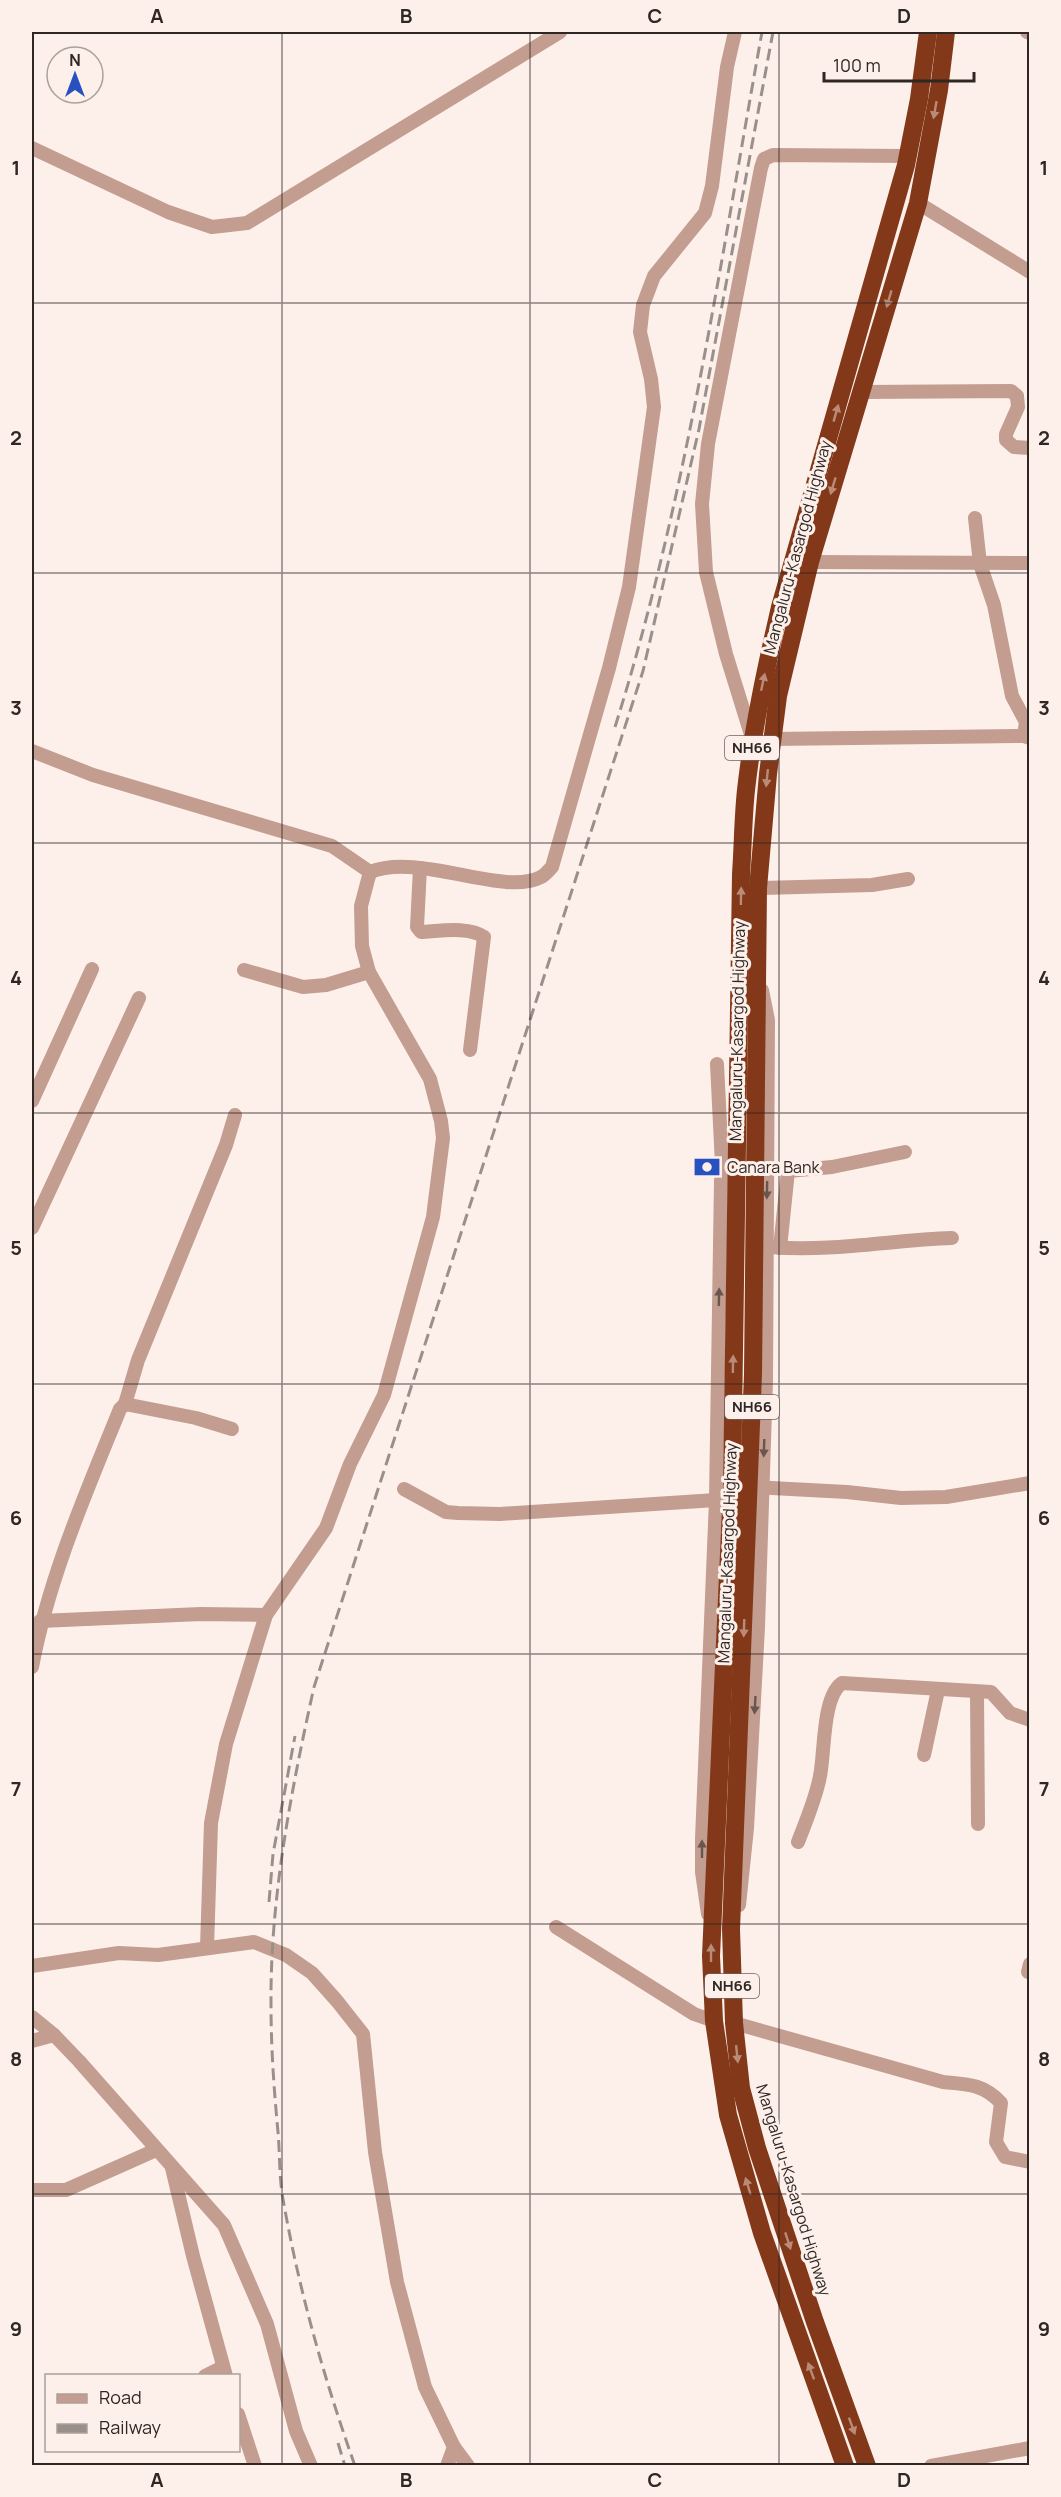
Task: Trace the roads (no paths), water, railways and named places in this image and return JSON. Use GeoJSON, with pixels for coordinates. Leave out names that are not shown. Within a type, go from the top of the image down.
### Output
{"type":"FeatureCollection","features":[{"type":"Feature","properties":{"kind":"highway","name":"Mangaluru-Kasargod Highway"},"geometry":{"type":"LineString","coordinates":[[867,2466],[815,2322],[757,2148],[741,2088],[734,2023],[731,1929],[741,874],[746,793],[753,740],[780,607],[893,212],[919,99],[928,32]]}},
{"type":"Feature","properties":{"kind":"highway","name":"Mangaluru-Kasargod Highway"},"geometry":{"type":"LineString","coordinates":[[845,2466],[762,2233],[728,2115],[714,2021],[712,1927],[735,1489],[757,964],[758,888],[772,739],[778,696],[810,562],[918,203],[939,90],[946,32]]}},
{"type":"Feature","properties":{"kind":"street"},"geometry":{"type":"LineString","coordinates":[[32,148],[168,212],[212,227],[247,223],[560,32]]}},
{"type":"Feature","properties":{"kind":"street"},"geometry":{"type":"LineString","coordinates":[[370,872],[390,866],[420,868],[504,881],[526,881],[542,877],[552,867],[629,587],[654,408],[651,379],[640,332],[643,305],[654,276],[705,213],[712,186],[727,67],[735,32]]}},
{"type":"Feature","properties":{"kind":"street"},"geometry":{"type":"LineString","coordinates":[[753,740],[726,654],[706,572],[702,504],[708,444],[761,168],[764,159],[773,155],[907,156]]}},
{"type":"Feature","properties":{"kind":"street"},"geometry":{"type":"LineString","coordinates":[[918,203],[1029,272]]}},
{"type":"Feature","properties":{"kind":"street"},"geometry":{"type":"LineString","coordinates":[[862,392],[1011,391],[1017,396],[1019,402],[1006,440],[1014,447],[1029,448]]}},
{"type":"Feature","properties":{"kind":"street"},"geometry":{"type":"LineString","coordinates":[[772,739],[1027,737],[1024,714],[1012,696],[994,605],[980,564],[975,518]]}},
{"type":"Feature","properties":{"kind":"street"},"geometry":{"type":"LineString","coordinates":[[810,562],[1029,563]]}},
{"type":"Feature","properties":{"kind":"street"},"geometry":{"type":"LineString","coordinates":[[32,751],[93,775],[332,846],[370,872]]}},
{"type":"Feature","properties":{"kind":"street"},"geometry":{"type":"LineString","coordinates":[[420,868],[417,927],[421,932],[452,930],[479,933],[484,937],[470,1050]]}},
{"type":"Feature","properties":{"kind":"street"},"geometry":{"type":"LineString","coordinates":[[207,1948],[211,1823],[226,1744],[266,1615],[326,1527],[350,1464],[384,1395],[433,1217],[443,1138],[437,1103],[430,1079],[369,972],[362,946],[361,906],[370,872]]}},
{"type":"Feature","properties":{"kind":"street"},"geometry":{"type":"LineString","coordinates":[[758,888],[872,885],[908,879]]}},
{"type":"Feature","properties":{"kind":"street"},"geometry":{"type":"LineString","coordinates":[[735,1489],[766,1380],[772,1247],[768,1020],[757,964]]}},
{"type":"Feature","properties":{"kind":"street"},"geometry":{"type":"LineString","coordinates":[[32,1101],[92,969]]}},
{"type":"Feature","properties":{"kind":"street"},"geometry":{"type":"LineString","coordinates":[[244,970],[303,987],[326,985],[369,972]]}},
{"type":"Feature","properties":{"kind":"street"},"geometry":{"type":"LineString","coordinates":[[32,1228],[139,998]]}},
{"type":"Feature","properties":{"kind":"street"},"geometry":{"type":"LineString","coordinates":[[717,1064],[735,1489]]}},
{"type":"Feature","properties":{"kind":"street"},"geometry":{"type":"LineString","coordinates":[[32,1667],[40,1621],[71,1530],[120,1409],[126,1404],[138,1360],[226,1145],[235,1115]]}},
{"type":"Feature","properties":{"kind":"street"},"geometry":{"type":"LineString","coordinates":[[722,1167],[727,1156],[737,1144]]}},
{"type":"Feature","properties":{"kind":"street"},"geometry":{"type":"LineString","coordinates":[[772,1247],[788,1171],[832,1167],[905,1152]]}},
{"type":"Feature","properties":{"kind":"street"},"geometry":{"type":"LineString","coordinates":[[772,1247],[862,1246],[914,1239],[952,1238]]}},
{"type":"Feature","properties":{"kind":"street"},"geometry":{"type":"LineString","coordinates":[[126,1404],[196,1418],[232,1429]]}},
{"type":"Feature","properties":{"kind":"street"},"geometry":{"type":"LineString","coordinates":[[404,1489],[446,1512],[500,1514],[735,1489],[847,1491],[901,1498],[946,1497],[1029,1483]]}},
{"type":"Feature","properties":{"kind":"street"},"geometry":{"type":"LineString","coordinates":[[40,1621],[201,1614],[266,1615]]}},
{"type":"Feature","properties":{"kind":"street"},"geometry":{"type":"LineString","coordinates":[[798,1842],[820,1777],[827,1717],[835,1688],[842,1683],[990,1692],[1010,1713],[1029,1720]]}},
{"type":"Feature","properties":{"kind":"street"},"geometry":{"type":"LineString","coordinates":[[924,1755],[938,1690]]}},
{"type":"Feature","properties":{"kind":"street"},"geometry":{"type":"LineString","coordinates":[[977,1692],[978,1824]]}},
{"type":"Feature","properties":{"kind":"street"},"geometry":{"type":"LineString","coordinates":[[556,1927],[694,2014],[714,2021]]}},
{"type":"Feature","properties":{"kind":"street"},"geometry":{"type":"LineString","coordinates":[[32,1966],[119,1953],[158,1955],[254,1942],[286,1955],[312,1973],[363,2034],[375,2152],[397,2282],[424,2387],[454,2447],[468,2466]]}},
{"type":"Feature","properties":{"kind":"street"},"geometry":{"type":"LineString","coordinates":[[32,2017],[54,2035],[224,2225],[267,2324],[297,2431],[310,2466]]}},
{"type":"Feature","properties":{"kind":"street"},"geometry":{"type":"LineString","coordinates":[[734,2023],[943,2082],[968,2084],[990,2090],[1001,2103],[996,2142],[1005,2157],[1029,2162]]}},
{"type":"Feature","properties":{"kind":"street"},"geometry":{"type":"LineString","coordinates":[[32,2041],[54,2035]]}},
{"type":"Feature","properties":{"kind":"street"},"geometry":{"type":"LineString","coordinates":[[32,2190],[66,2190],[156,2150]]}},
{"type":"Feature","properties":{"kind":"street"},"geometry":{"type":"LineString","coordinates":[[172,2165],[193,2256],[224,2371]]}},
{"type":"Feature","properties":{"kind":"street"},"geometry":{"type":"LineString","coordinates":[[240,2420],[255,2466]]}},
{"type":"Feature","properties":{"kind":"street"},"geometry":{"type":"LineString","coordinates":[[447,2466],[454,2447]]}},
{"type":"Feature","properties":{"kind":"street"},"geometry":{"type":"LineString","coordinates":[[931,2466],[1029,2448]]}},
{"type":"Feature","properties":{"kind":"railway"},"geometry":{"type":"LineString","coordinates":[[615,727],[640,642],[682,469],[716,294],[762,32]]}},
{"type":"Feature","properties":{"kind":"railway"},"geometry":{"type":"LineString","coordinates":[[355,2466],[333,2400],[305,2301],[289,2233],[281,2182],[271,2005],[274,1925],[283,1845],[314,1687],[643,671],[699,429],[773,32]]}},
{"type":"Feature","properties":{"kind":"railway"},"geometry":{"type":"LineString","coordinates":[[269,1902],[273,1854],[295,1736]]}},
{"type":"Feature","properties":{"kind":"railway"},"geometry":{"type":"LineString","coordinates":[[338,2443],[345,2466]]}},
{"type":"Feature","properties":{"kind":"place","name":"Canara Bank"},"geometry":{"type":"Point","coordinates":[707,1167]}}]}
